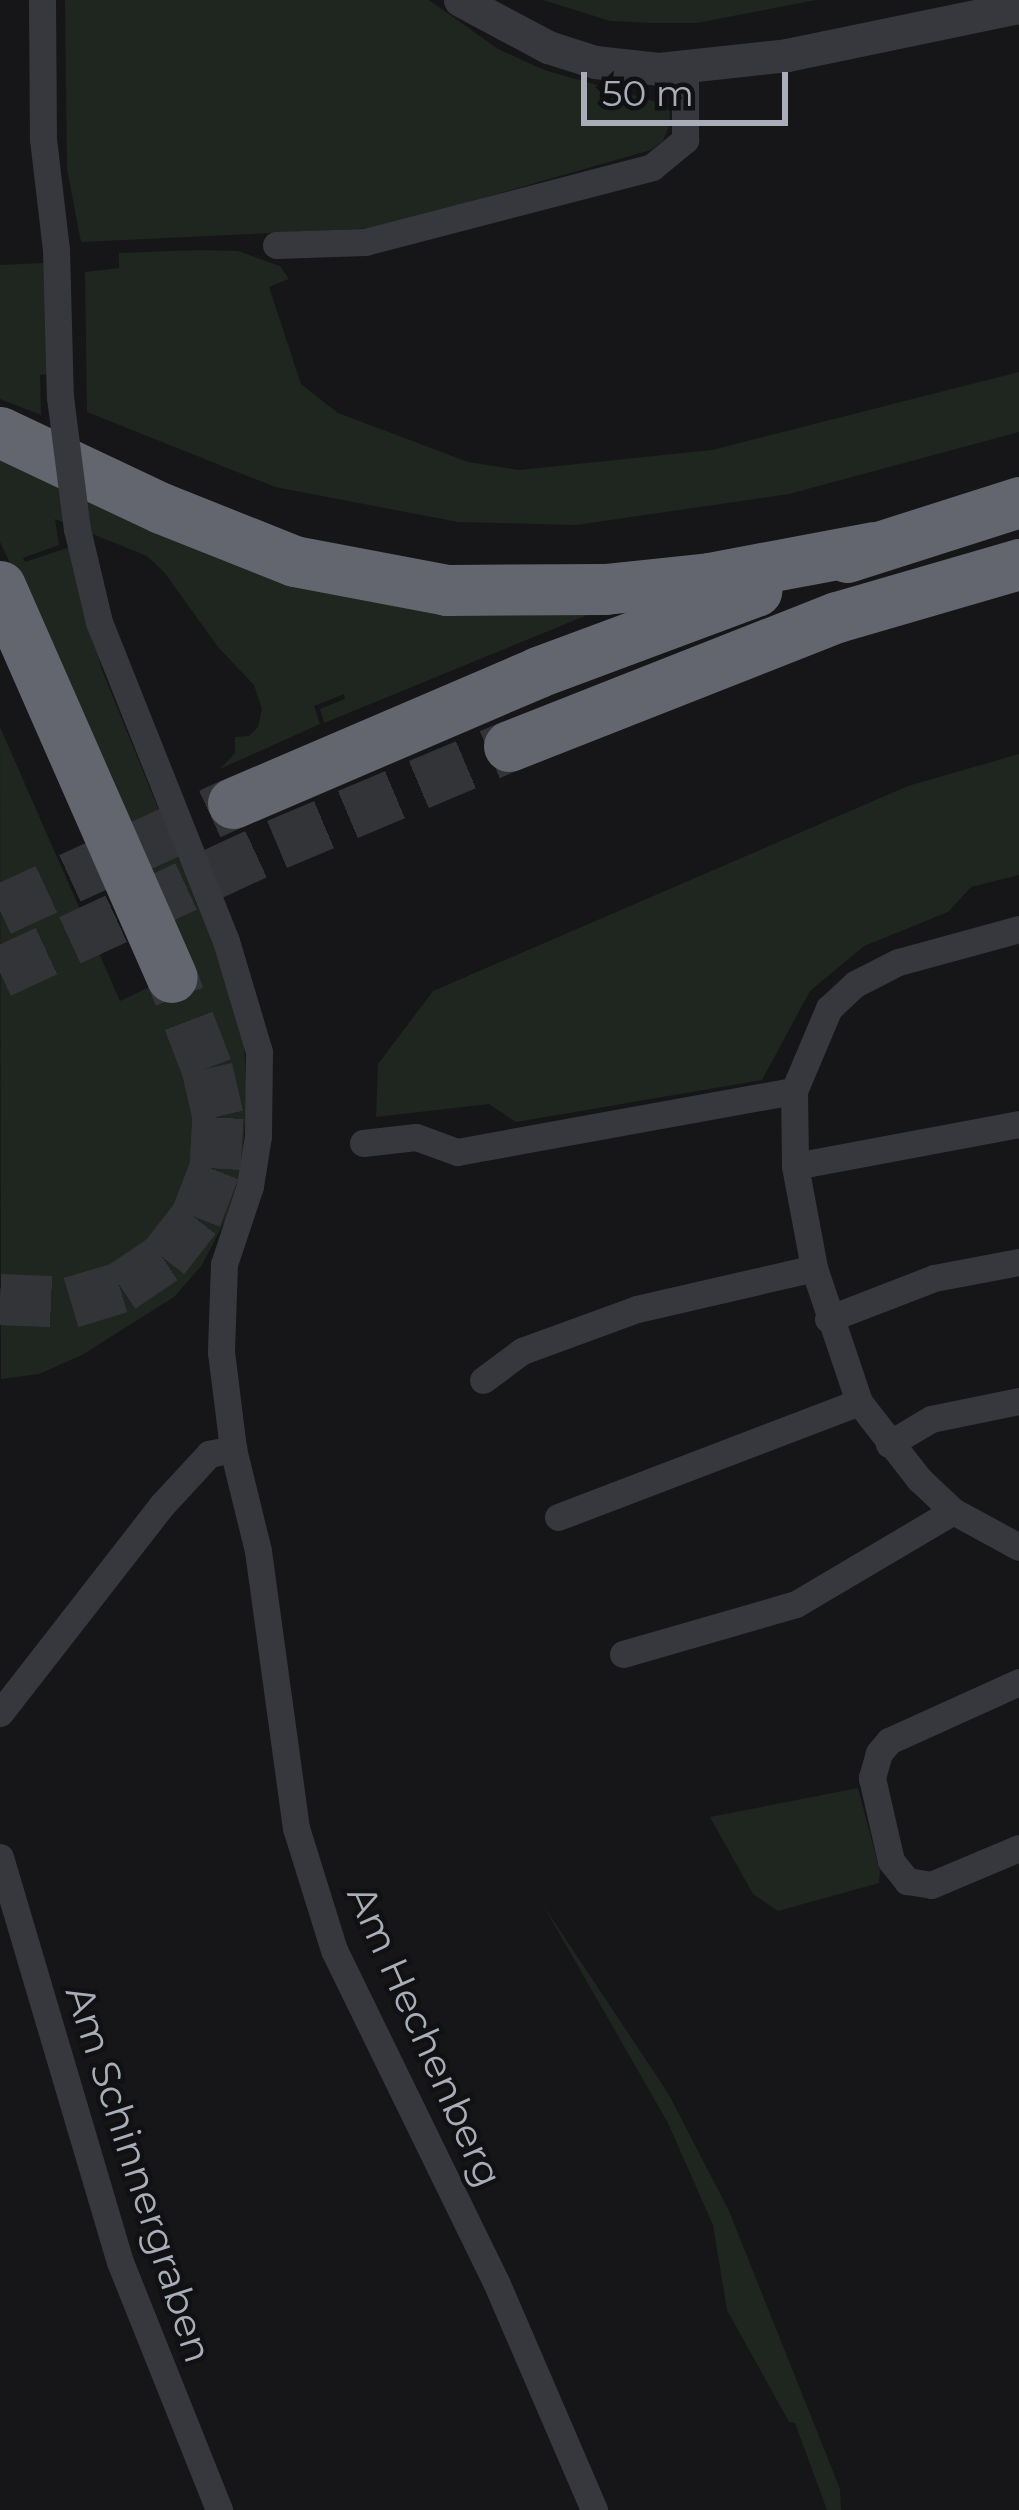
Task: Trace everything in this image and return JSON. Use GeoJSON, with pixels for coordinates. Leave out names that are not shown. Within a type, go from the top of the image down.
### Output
{"type":"FeatureCollection","features":[{"type":"Feature","properties":{"kind":"highway"},"geometry":{"type":"LineString","coordinates":[[0,432],[161,508],[294,561],[446,590],[605,589],[709,578],[875,547]]}},
{"type":"Feature","properties":{"kind":"highway"},"geometry":{"type":"LineString","coordinates":[[233,802],[538,672],[875,547],[1019,502]]}},
{"type":"Feature","properties":{"kind":"highway"},"geometry":{"type":"LineString","coordinates":[[508,746],[837,617],[1019,565]]}},
{"type":"Feature","properties":{"kind":"highway"},"geometry":{"type":"LineString","coordinates":[[0,586],[158,984],[0,662]]}},
{"type":"Feature","properties":{"kind":"street","name":"Am Hechenberg"},"geometry":{"type":"LineString","coordinates":[[42,0],[43,139],[56,249],[60,397],[77,529],[99,622],[132,717],[226,941],[254,1025],[258,1136],[250,1186],[227,1248],[221,1352],[233,1449],[258,1551],[296,1828],[334,1950],[496,2282],[594,2510]]}},
{"type":"Feature","properties":{"kind":"street"},"geometry":{"type":"LineString","coordinates":[[460,0],[548,47],[595,62],[685,69],[787,55],[1019,7]]}},
{"type":"Feature","properties":{"kind":"street"},"geometry":{"type":"LineString","coordinates":[[276,245],[365,242],[652,167],[685,140],[685,69]]}},
{"type":"Feature","properties":{"kind":"street"},"geometry":{"type":"LineString","coordinates":[[1019,929],[898,962],[855,984],[829,1008],[794,1091],[795,1166],[814,1268],[859,1402],[889,1444],[953,1511],[1019,1547]]}},
{"type":"Feature","properties":{"kind":"street"},"geometry":{"type":"LineString","coordinates":[[363,1143],[416,1137],[457,1152],[794,1091]]}},
{"type":"Feature","properties":{"kind":"street"},"geometry":{"type":"LineString","coordinates":[[795,1166],[1019,1124]]}},
{"type":"Feature","properties":{"kind":"street"},"geometry":{"type":"LineString","coordinates":[[828,1318],[934,1279],[1019,1262]]}},
{"type":"Feature","properties":{"kind":"street"},"geometry":{"type":"LineString","coordinates":[[483,1380],[522,1351],[637,1309],[814,1268]]}},
{"type":"Feature","properties":{"kind":"street"},"geometry":{"type":"LineString","coordinates":[[558,1517],[859,1402]]}},
{"type":"Feature","properties":{"kind":"street"},"geometry":{"type":"LineString","coordinates":[[889,1444],[931,1419],[1019,1402]]}},
{"type":"Feature","properties":{"kind":"street"},"geometry":{"type":"LineString","coordinates":[[0,1713],[161,1506],[209,1454],[233,1449]]}},
{"type":"Feature","properties":{"kind":"street"},"geometry":{"type":"LineString","coordinates":[[623,1654],[796,1604],[953,1511]]}},
{"type":"Feature","properties":{"kind":"street"},"geometry":{"type":"LineString","coordinates":[[1019,1682],[889,1741],[879,1753],[872,1778],[891,1861],[907,1881],[931,1885],[1019,1847]]}},
{"type":"Feature","properties":{"kind":"street","name":"Am Schinnergraben"},"geometry":{"type":"LineString","coordinates":[[0,1857],[120,2262],[218,2510]]}},
{"type":"Feature","properties":{"kind":"shaded area"},"geometry":{"type":"Polygon","coordinates":[[[65,0],[429,0],[498,49],[544,70],[657,102],[670,111],[669,126],[663,141],[651,150],[378,228],[81,242],[67,169],[65,0]]]}},
{"type":"Feature","properties":{"kind":"shaded area"},"geometry":{"type":"Polygon","coordinates":[[[543,0],[816,0],[697,23],[650,23],[610,21],[543,0]]]}},
{"type":"Feature","properties":{"kind":"shaded area"},"geometry":{"type":"Polygon","coordinates":[[[238,251],[280,266],[289,279],[269,287],[301,384],[338,413],[468,462],[519,470],[712,450],[1019,372],[1019,432],[789,494],[576,525],[458,522],[275,487],[87,412],[85,272],[119,268],[119,253],[238,251]]]}},
{"type":"Feature","properties":{"kind":"shaded area"},"geometry":{"type":"Polygon","coordinates":[[[44,263],[47,374],[40,375],[41,415],[0,399],[0,265],[44,263]]]}},
{"type":"Feature","properties":{"kind":"shaded area"},"geometry":{"type":"Polygon","coordinates":[[[0,449],[47,476],[583,609],[585,616],[324,723],[320,709],[345,699],[344,694],[314,706],[320,724],[220,769],[235,753],[235,737],[249,736],[258,727],[262,709],[254,685],[218,647],[164,572],[147,556],[55,519],[59,545],[23,558],[25,562],[70,547],[102,670],[218,956],[244,1044],[247,1095],[242,1165],[233,1205],[202,1265],[174,1297],[82,1355],[39,1374],[1,1379],[0,727],[120,1001],[183,971],[113,778],[0,542],[0,449]]]}},
{"type":"Feature","properties":{"kind":"shaded area"},"geometry":{"type":"Polygon","coordinates":[[[1019,754],[1019,875],[971,887],[948,912],[864,946],[810,991],[762,1080],[516,1122],[489,1104],[376,1117],[378,1064],[433,991],[908,786],[1019,754]]]}},
{"type":"Feature","properties":{"kind":"shaded area"},"geometry":{"type":"Polygon","coordinates":[[[858,1788],[879,1883],[778,1911],[753,1894],[710,1817],[858,1788]]]}},
{"type":"Feature","properties":{"kind":"shaded area"},"geometry":{"type":"Polygon","coordinates":[[[543,1905],[668,2093],[729,2211],[840,2489],[841,2510],[827,2510],[795,2423],[789,2422],[727,2310],[713,2225],[668,2123],[543,1905]]]}},
{"type":"Feature","properties":{"kind":"tunnel"},"geometry":{"type":"LineString","coordinates":[[0,972],[277,844],[509,746]]}},
{"type":"Feature","properties":{"kind":"tunnel"},"geometry":{"type":"LineString","coordinates":[[0,910],[233,803]]}},
{"type":"Feature","properties":{"kind":"tunnel"},"geometry":{"type":"LineString","coordinates":[[0,1299],[71,1302],[121,1287],[164,1258],[196,1217],[215,1168],[218,1116],[207,1068],[172,977]]}}]}
